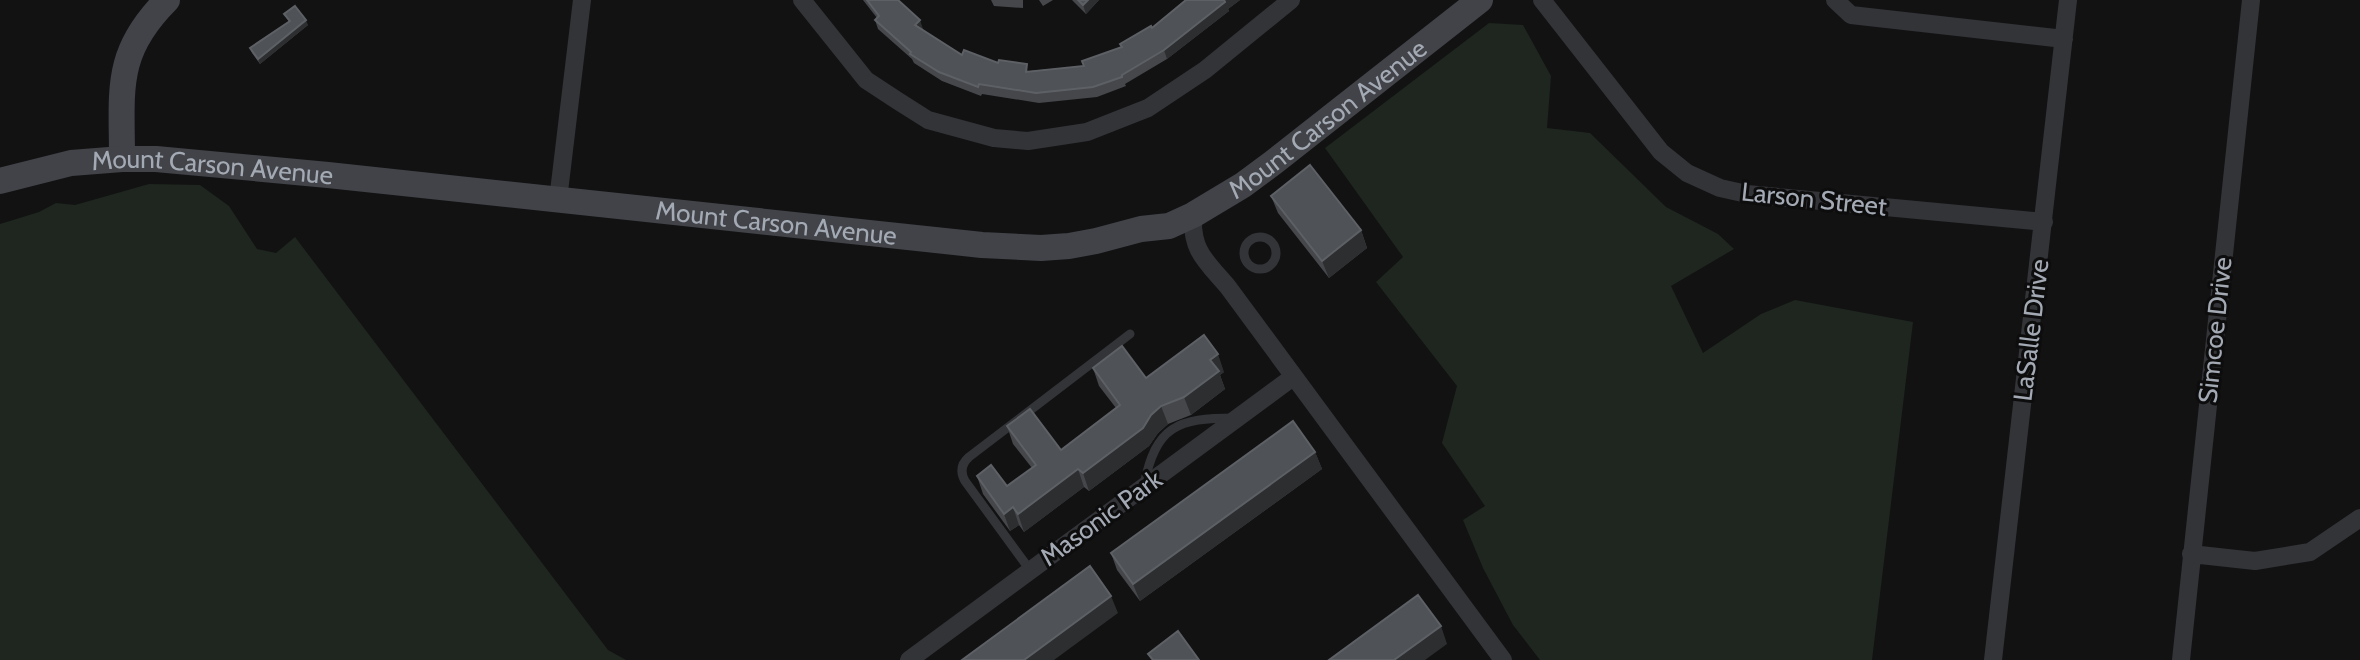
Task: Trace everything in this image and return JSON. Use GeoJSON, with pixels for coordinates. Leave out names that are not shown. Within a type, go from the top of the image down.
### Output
{"type":"FeatureCollection","features":[{"type":"Feature","properties":{"kind":"main road"},"geometry":{"type":"LineString","coordinates":[[122,159],[124,68],[136,39],[167,0]]}},
{"type":"Feature","properties":{"kind":"main road","name":"Mount Carson Avenue"},"geometry":{"type":"LineString","coordinates":[[0,181],[71,163],[122,159],[206,163],[1008,248],[1041,248],[1096,242],[1141,229],[1169,226],[1243,185],[1480,0]]}},
{"type":"Feature","properties":{"kind":"street"},"geometry":{"type":"LineString","coordinates":[[558,200],[582,0]]}},
{"type":"Feature","properties":{"kind":"street"},"geometry":{"type":"LineString","coordinates":[[802,0],[866,80],[928,120],[994,138],[1028,141],[1087,132],[1149,108],[1205,69],[1291,0]]}},
{"type":"Feature","properties":{"kind":"street","name":"Larson Street"},"geometry":{"type":"LineString","coordinates":[[1542,0],[1661,152],[1687,173],[1720,188],[1747,194],[2044,222]]}},
{"type":"Feature","properties":{"kind":"street"},"geometry":{"type":"LineString","coordinates":[[1835,0],[1851,15],[2064,39]]}},
{"type":"Feature","properties":{"kind":"street","name":"LaSalle Drive"},"geometry":{"type":"LineString","coordinates":[[1993,660],[2068,0]]}},
{"type":"Feature","properties":{"kind":"street","name":"Simcoe Drive"},"geometry":{"type":"LineString","coordinates":[[2181,660],[2251,0]]}},
{"type":"Feature","properties":{"kind":"street"},"geometry":{"type":"LineString","coordinates":[[1193,215],[1191,235],[1201,255],[1503,660]]}},
{"type":"Feature","properties":{"kind":"street","name":"Masonic Park"},"geometry":{"type":"LineString","coordinates":[[909,660],[1293,377]]}},
{"type":"Feature","properties":{"kind":"street"},"geometry":{"type":"LineString","coordinates":[[2191,554],[2255,561],[2310,552],[2360,518]]}},
{"type":"Feature","properties":{"kind":"lane"},"geometry":{"type":"LineString","coordinates":[[1030,570],[965,481],[963,464],[1130,334]]}},
{"type":"Feature","properties":{"kind":"lane"},"geometry":{"type":"LineString","coordinates":[[1144,487],[1155,448],[1174,428],[1191,420],[1236,418]]}},
{"type":"Feature","properties":{"kind":"shaded area"},"geometry":{"type":"Polygon","coordinates":[[[1489,23],[1523,25],[1551,76],[1547,128],[1590,133],[1666,207],[1718,234],[1734,249],[1671,286],[1703,353],[1761,314],[1795,300],[1913,322],[1872,660],[1540,660],[1513,625],[1483,568],[1463,520],[1485,506],[1442,443],[1457,386],[1376,282],[1403,257],[1325,148],[1489,23]]]}},
{"type":"Feature","properties":{"kind":"shaded area"},"geometry":{"type":"Polygon","coordinates":[[[149,184],[200,185],[229,206],[257,249],[276,253],[295,237],[608,650],[626,660],[0,660],[0,224],[39,212],[56,203],[75,205],[149,184]]]}},
{"type":"Feature","properties":{"kind":"building"},"geometry":{"type":"Polygon","coordinates":[[[867,0],[898,0],[920,20],[915,25],[962,55],[964,50],[998,63],[999,60],[1027,64],[1026,72],[1084,66],[1082,61],[1122,47],[1120,44],[1151,26],[1152,28],[1186,0],[1225,2],[1164,50],[1122,77],[1093,87],[1036,93],[979,84],[978,87],[939,72],[910,54],[911,52],[875,20],[879,16],[867,0]]]}},
{"type":"Feature","properties":{"kind":"building"},"geometry":{"type":"Polygon","coordinates":[[[295,6],[306,20],[258,59],[250,48],[290,21],[284,14],[295,6]]]}},
{"type":"Feature","properties":{"kind":"building"},"geometry":{"type":"Polygon","coordinates":[[[1310,165],[1361,230],[1322,261],[1271,196],[1310,165]]]}},
{"type":"Feature","properties":{"kind":"building"},"geometry":{"type":"Polygon","coordinates":[[[1204,335],[1218,354],[1210,360],[1219,371],[1184,397],[1161,406],[1143,428],[1083,473],[1078,469],[1018,514],[1013,507],[1004,514],[977,476],[991,465],[1007,486],[1036,465],[1007,426],[1030,409],[1061,450],[1120,405],[1093,368],[1122,346],[1146,378],[1204,335]]]}},
{"type":"Feature","properties":{"kind":"building"},"geometry":{"type":"Polygon","coordinates":[[[1293,421],[1315,452],[1133,584],[1111,553],[1293,421]]]}},
{"type":"Feature","properties":{"kind":"building"},"geometry":{"type":"Polygon","coordinates":[[[1090,566],[1111,596],[1024,660],[962,660],[1090,566]]]}},
{"type":"Feature","properties":{"kind":"building"},"geometry":{"type":"Polygon","coordinates":[[[1418,595],[1441,626],[1394,660],[1329,660],[1418,595]]]}},
{"type":"Feature","properties":{"kind":"building"},"geometry":{"type":"Polygon","coordinates":[[[1178,631],[1199,660],[1153,660],[1148,654],[1178,631]]]}}]}
